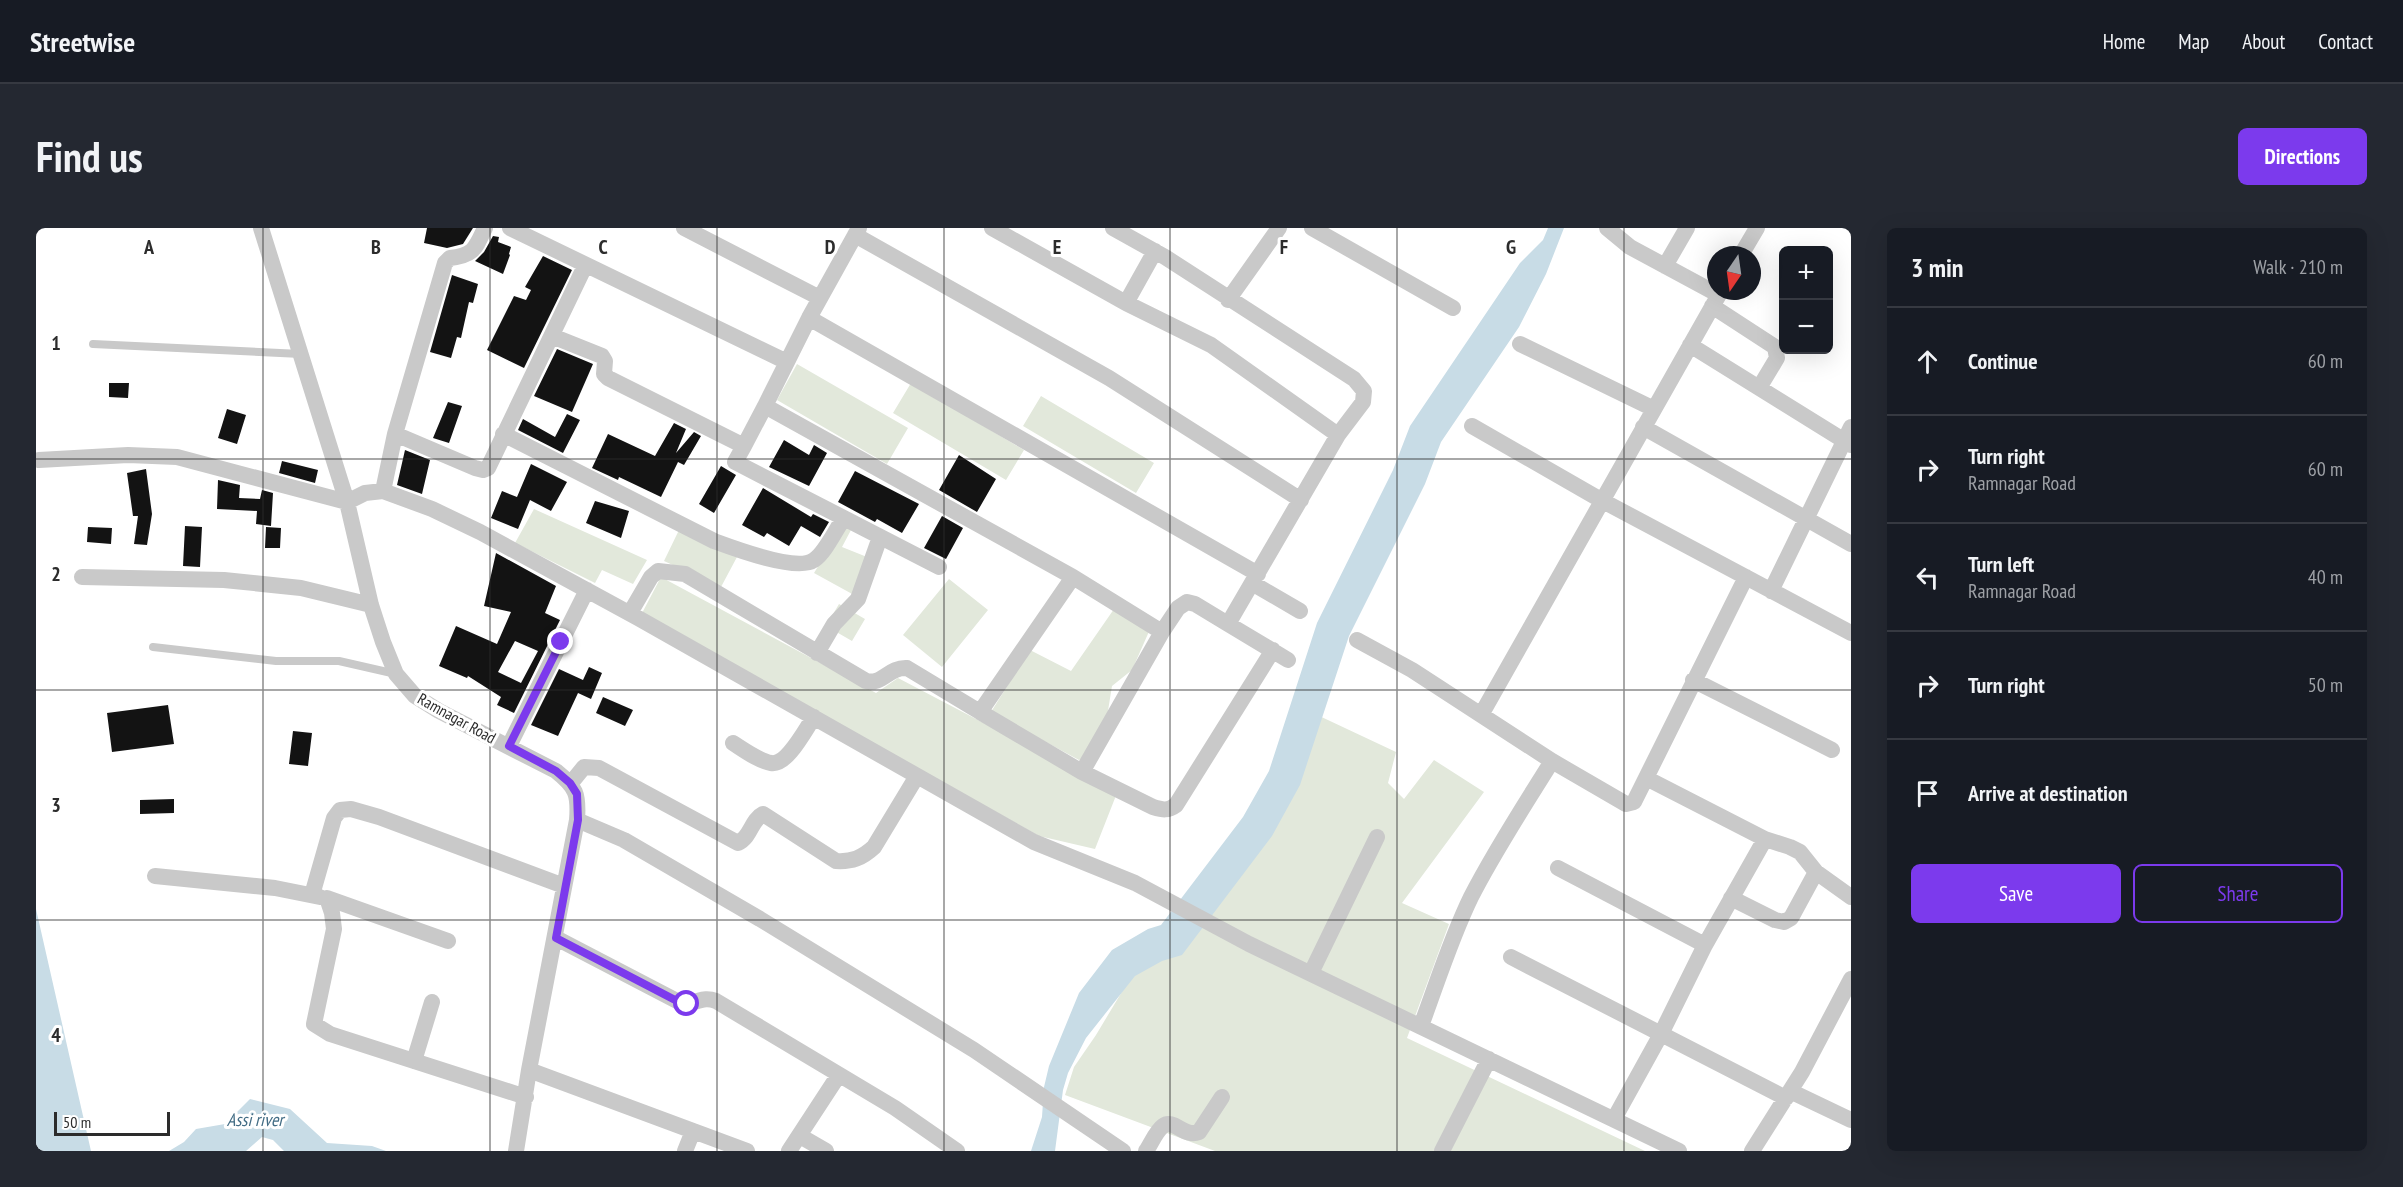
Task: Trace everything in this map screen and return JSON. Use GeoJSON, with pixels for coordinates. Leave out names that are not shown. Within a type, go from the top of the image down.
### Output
{"type":"FeatureCollection","features":[{"type":"Feature","properties":{"kind":"street","name":"Ramnagar Road"},"geometry":{"type":"LineString","coordinates":[[261,228],[346,502],[371,605],[396,674],[415,696],[439,711],[556,771],[570,783]]}},
{"type":"Feature","properties":{"kind":"street"},"geometry":{"type":"LineString","coordinates":[[383,491],[395,434],[445,263],[450,258],[471,253],[485,228]]}},
{"type":"Feature","properties":{"kind":"street"},"geometry":{"type":"LineString","coordinates":[[510,228],[787,362]]}},
{"type":"Feature","properties":{"kind":"street"},"geometry":{"type":"LineString","coordinates":[[684,228],[820,298]]}},
{"type":"Feature","properties":{"kind":"street"},"geometry":{"type":"LineString","coordinates":[[992,228],[1126,303],[1211,345],[1338,435]]}},
{"type":"Feature","properties":{"kind":"street"},"geometry":{"type":"LineString","coordinates":[[1113,228],[1136,233],[1155,251],[1228,300],[1354,379],[1364,391],[1363,402],[1338,435],[1228,624]]}},
{"type":"Feature","properties":{"kind":"street"},"geometry":{"type":"LineString","coordinates":[[1228,300],[1279,228]]}},
{"type":"Feature","properties":{"kind":"street"},"geometry":{"type":"LineString","coordinates":[[1312,228],[1453,308]]}},
{"type":"Feature","properties":{"kind":"street"},"geometry":{"type":"LineString","coordinates":[[1607,228],[1630,247],[1707,291]]}},
{"type":"Feature","properties":{"kind":"street"},"geometry":{"type":"LineString","coordinates":[[1665,266],[1687,228]]}},
{"type":"Feature","properties":{"kind":"street"},"geometry":{"type":"LineString","coordinates":[[1745,246],[1751,230]]}},
{"type":"Feature","properties":{"kind":"street"},"geometry":{"type":"LineString","coordinates":[[939,567],[735,462],[809,318],[857,231],[1109,378],[1301,500]]}},
{"type":"Feature","properties":{"kind":"street"},"geometry":{"type":"LineString","coordinates":[[1126,303],[1155,251]]}},
{"type":"Feature","properties":{"kind":"street"},"geometry":{"type":"LineString","coordinates":[[395,434],[483,470],[491,464],[503,434],[585,266]]}},
{"type":"Feature","properties":{"kind":"street"},"geometry":{"type":"LineString","coordinates":[[1481,715],[1715,300]]}},
{"type":"Feature","properties":{"kind":"street"},"geometry":{"type":"LineString","coordinates":[[1720,300],[1775,347],[1777,358],[1759,388]]}},
{"type":"Feature","properties":{"kind":"street"},"geometry":{"type":"LineString","coordinates":[[809,318],[1255,578],[1300,611]]}},
{"type":"Feature","properties":{"kind":"street"},"geometry":{"type":"LineString","coordinates":[[552,336],[602,356],[605,361],[604,374],[608,378],[744,446]]}},
{"type":"Feature","properties":{"kind":"street"},"geometry":{"type":"LineString","coordinates":[[1520,344],[1654,409]]}},
{"type":"Feature","properties":{"kind":"street"},"geometry":{"type":"LineString","coordinates":[[1690,345],[1759,388],[1849,438],[1806,518],[1771,591]]}},
{"type":"Feature","properties":{"kind":"street"},"geometry":{"type":"LineString","coordinates":[[765,406],[1073,577],[1162,632]]}},
{"type":"Feature","properties":{"kind":"street"},"geometry":{"type":"LineString","coordinates":[[1472,426],[1602,500],[1851,633]]}},
{"type":"Feature","properties":{"kind":"street"},"geometry":{"type":"LineString","coordinates":[[1643,427],[1851,544]]}},
{"type":"Feature","properties":{"kind":"street"},"geometry":{"type":"LineString","coordinates":[[503,434],[714,541],[741,551],[791,563],[810,563],[817,559],[844,518]]}},
{"type":"Feature","properties":{"kind":"street"},"geometry":{"type":"LineString","coordinates":[[39,460],[128,455],[177,457],[346,502],[365,493],[383,491],[432,509],[480,532],[630,613],[1034,842],[1157,893],[1311,974],[1679,1151]]}},
{"type":"Feature","properties":{"kind":"street"},"geometry":{"type":"LineString","coordinates":[[817,653],[834,624],[858,599],[880,537]]}},
{"type":"Feature","properties":{"kind":"street"},"geometry":{"type":"LineString","coordinates":[[630,613],[651,577],[658,571],[685,574],[866,681],[873,683],[894,669],[907,668],[1082,772],[1162,810],[1176,805],[1273,650]]}},
{"type":"Feature","properties":{"kind":"street"},"geometry":{"type":"LineString","coordinates":[[82,577],[224,580],[301,588],[371,605]]}},
{"type":"Feature","properties":{"kind":"street"},"geometry":{"type":"LineString","coordinates":[[980,712],[1073,577]]}},
{"type":"Feature","properties":{"kind":"street"},"geometry":{"type":"LineString","coordinates":[[1357,640],[1412,670],[1552,761],[1626,804],[1634,802],[1746,577]]}},
{"type":"Feature","properties":{"kind":"street"},"geometry":{"type":"LineString","coordinates":[[509,746],[587,590]]}},
{"type":"Feature","properties":{"kind":"street"},"geometry":{"type":"LineString","coordinates":[[1082,772],[1162,632],[1178,608],[1187,602],[1195,604],[1288,660]]}},
{"type":"Feature","properties":{"kind":"street"},"geometry":{"type":"LineString","coordinates":[[1693,681],[1832,750]]}},
{"type":"Feature","properties":{"kind":"street"},"geometry":{"type":"LineString","coordinates":[[733,743],[768,763],[778,763],[786,759],[814,717]]}},
{"type":"Feature","properties":{"kind":"street"},"geometry":{"type":"LineString","coordinates":[[1421,1026],[1455,933],[1471,897],[1504,838],[1552,761]]}},
{"type":"Feature","properties":{"kind":"street"},"geometry":{"type":"LineString","coordinates":[[516,1151],[529,1070],[578,820],[577,794],[570,783],[584,767],[599,768],[738,843],[745,840],[758,816],[763,814],[836,861],[846,862],[863,857],[873,847],[917,776]]}},
{"type":"Feature","properties":{"kind":"street"},"geometry":{"type":"LineString","coordinates":[[1646,778],[1765,839],[1800,852],[1816,872],[1851,897]]}},
{"type":"Feature","properties":{"kind":"street"},"geometry":{"type":"LineString","coordinates":[[526,1097],[330,1034],[314,1024],[334,929],[332,913],[319,896],[334,818],[340,810],[351,809],[379,817],[564,886]]}},
{"type":"Feature","properties":{"kind":"street"},"geometry":{"type":"LineString","coordinates":[[578,820],[624,840],[760,919],[974,1050],[1123,1151]]}},
{"type":"Feature","properties":{"kind":"street"},"geometry":{"type":"LineString","coordinates":[[1311,974],[1377,837]]}},
{"type":"Feature","properties":{"kind":"street"},"geometry":{"type":"LineString","coordinates":[[1614,1119],[1661,1034],[1705,945],[1765,839]]}},
{"type":"Feature","properties":{"kind":"street"},"geometry":{"type":"LineString","coordinates":[[1558,868],[1705,945]]}},
{"type":"Feature","properties":{"kind":"street"},"geometry":{"type":"LineString","coordinates":[[1731,898],[1774,920],[1784,922],[1791,918],[1816,872]]}},
{"type":"Feature","properties":{"kind":"street"},"geometry":{"type":"LineString","coordinates":[[155,876],[275,888],[319,896],[448,941]]}},
{"type":"Feature","properties":{"kind":"street"},"geometry":{"type":"LineString","coordinates":[[556,938],[677,1001],[687,1004],[695,1004],[707,998],[716,1001],[895,1108],[957,1151]]}},
{"type":"Feature","properties":{"kind":"street"},"geometry":{"type":"LineString","coordinates":[[1511,957],[1661,1034],[1788,1095],[1851,1120]]}},
{"type":"Feature","properties":{"kind":"street"},"geometry":{"type":"LineString","coordinates":[[1752,1151],[1847,999],[1851,979]]}},
{"type":"Feature","properties":{"kind":"street"},"geometry":{"type":"LineString","coordinates":[[414,1061],[432,1002]]}},
{"type":"Feature","properties":{"kind":"street"},"geometry":{"type":"LineString","coordinates":[[1442,1151],[1489,1059]]}},
{"type":"Feature","properties":{"kind":"street"},"geometry":{"type":"LineString","coordinates":[[529,1070],[747,1151]]}},
{"type":"Feature","properties":{"kind":"street"},"geometry":{"type":"LineString","coordinates":[[789,1151],[838,1076]]}},
{"type":"Feature","properties":{"kind":"street"},"geometry":{"type":"LineString","coordinates":[[1146,1151],[1161,1127],[1166,1124],[1193,1134],[1199,1132],[1222,1097]]}},
{"type":"Feature","properties":{"kind":"street"},"geometry":{"type":"LineString","coordinates":[[685,1151],[693,1131]]}},
{"type":"Feature","properties":{"kind":"street"},"geometry":{"type":"LineString","coordinates":[[800,1136],[826,1151]]}},
{"type":"Feature","properties":{"kind":"lane"},"geometry":{"type":"LineString","coordinates":[[93,344],[301,354]]}},
{"type":"Feature","properties":{"kind":"lane"},"geometry":{"type":"LineString","coordinates":[[153,647],[276,661],[339,661],[396,674]]}},
{"type":"Feature","properties":{"kind":"shaded area"},"geometry":{"type":"Polygon","coordinates":[[[797,364],[908,428],[887,464],[777,400],[797,364]]]}},
{"type":"Feature","properties":{"kind":"shaded area"},"geometry":{"type":"Polygon","coordinates":[[[911,383],[1024,450],[1006,480],[893,413],[911,383]]]}},
{"type":"Feature","properties":{"kind":"shaded area"},"geometry":{"type":"Polygon","coordinates":[[[1041,396],[1154,463],[1136,493],[1023,426],[1041,396]]]}},
{"type":"Feature","properties":{"kind":"shaded area"},"geometry":{"type":"Polygon","coordinates":[[[534,509],[647,560],[633,584],[602,570],[595,583],[515,543],[534,509]]]}},
{"type":"Feature","properties":{"kind":"shaded area"},"geometry":{"type":"Polygon","coordinates":[[[843,526],[851,530],[842,547],[867,557],[854,595],[814,573],[843,526]]]}},
{"type":"Feature","properties":{"kind":"shaded area"},"geometry":{"type":"Polygon","coordinates":[[[679,530],[737,557],[721,587],[664,561],[679,530]]]}},
{"type":"Feature","properties":{"kind":"shaded area"},"geometry":{"type":"Polygon","coordinates":[[[661,577],[876,693],[898,678],[1117,793],[1095,849],[1039,836],[641,615],[661,577]]]}},
{"type":"Feature","properties":{"kind":"shaded area"},"geometry":{"type":"Polygon","coordinates":[[[949,579],[988,610],[942,667],[903,635],[949,579]]]}},
{"type":"Feature","properties":{"kind":"shaded area"},"geometry":{"type":"Polygon","coordinates":[[[839,604],[865,619],[852,641],[826,626],[839,604]]]}},
{"type":"Feature","properties":{"kind":"shaded area"},"geometry":{"type":"Polygon","coordinates":[[[1114,609],[1151,627],[1132,670],[1112,686],[1102,748],[1079,760],[991,712],[1030,650],[1071,671],[1114,609]]]}},
{"type":"Feature","properties":{"kind":"shaded area"},"geometry":{"type":"Polygon","coordinates":[[[1313,713],[1396,752],[1388,783],[1404,799],[1434,760],[1484,792],[1402,903],[1449,924],[1407,1038],[1645,1151],[1215,1151],[1065,1095],[1074,1067],[1144,955],[1180,936],[1313,713]]]}},
{"type":"Feature","properties":{"kind":"water"},"geometry":{"type":"Polygon","coordinates":[[[1548,228],[1564,228],[1546,274],[1519,327],[1441,442],[1425,484],[1349,636],[1300,785],[1272,836],[1182,955],[1162,961],[1135,976],[1086,1038],[1068,1073],[1063,1090],[1055,1151],[1031,1151],[1042,1117],[1044,1087],[1049,1066],[1079,993],[1112,950],[1148,929],[1161,925],[1243,817],[1269,771],[1317,623],[1393,470],[1410,426],[1520,263],[1543,240],[1548,228]]]}},
{"type":"Feature","properties":{"kind":"water"},"geometry":{"type":"Polygon","coordinates":[[[36,909],[91,1151],[36,1151],[36,909]]]}},
{"type":"Feature","properties":{"kind":"water","name":"Assi river"},"geometry":{"type":"Polygon","coordinates":[[[250,1099],[290,1109],[327,1143],[372,1146],[386,1151],[284,1151],[273,1140],[262,1137],[246,1151],[169,1151],[184,1142],[196,1129],[225,1124],[250,1099]]]}},
{"type":"Feature","properties":{"kind":"building"},"geometry":{"type":"Polygon","coordinates":[[[427,228],[473,228],[463,244],[447,248],[424,243],[427,228]]]}},
{"type":"Feature","properties":{"kind":"building"},"geometry":{"type":"Polygon","coordinates":[[[493,236],[499,237],[498,242],[511,247],[503,274],[475,261],[484,252],[493,236]]]}},
{"type":"Feature","properties":{"kind":"building"},"geometry":{"type":"Polygon","coordinates":[[[543,256],[572,270],[524,368],[487,350],[514,296],[526,300],[531,290],[525,287],[543,256]]]}},
{"type":"Feature","properties":{"kind":"building"},"geometry":{"type":"Polygon","coordinates":[[[452,275],[478,284],[473,303],[469,302],[461,338],[457,337],[451,358],[430,352],[452,275]]]}},
{"type":"Feature","properties":{"kind":"building"},"geometry":{"type":"Polygon","coordinates":[[[557,349],[593,364],[572,412],[534,396],[557,349]]]}},
{"type":"Feature","properties":{"kind":"building"},"geometry":{"type":"Polygon","coordinates":[[[109,383],[129,383],[128,398],[109,397],[109,383]]]}},
{"type":"Feature","properties":{"kind":"building"},"geometry":{"type":"Polygon","coordinates":[[[448,402],[462,406],[449,443],[433,438],[448,402]]]}},
{"type":"Feature","properties":{"kind":"building"},"geometry":{"type":"Polygon","coordinates":[[[227,409],[246,415],[237,444],[218,438],[227,409]]]}},
{"type":"Feature","properties":{"kind":"building"},"geometry":{"type":"Polygon","coordinates":[[[567,414],[580,420],[563,453],[518,430],[523,419],[555,437],[567,414]]]}},
{"type":"Feature","properties":{"kind":"building"},"geometry":{"type":"Polygon","coordinates":[[[674,423],[686,429],[676,453],[694,432],[701,436],[684,465],[678,462],[661,497],[619,477],[618,480],[592,468],[608,434],[655,456],[674,423]]]}},
{"type":"Feature","properties":{"kind":"building"},"geometry":{"type":"Polygon","coordinates":[[[784,440],[809,455],[814,445],[827,453],[809,486],[769,467],[784,440]]]}},
{"type":"Feature","properties":{"kind":"building"},"geometry":{"type":"Polygon","coordinates":[[[405,450],[430,460],[422,494],[397,485],[405,450]]]}},
{"type":"Feature","properties":{"kind":"building"},"geometry":{"type":"Polygon","coordinates":[[[959,455],[996,479],[977,512],[939,490],[959,455]]]}},
{"type":"Feature","properties":{"kind":"building"},"geometry":{"type":"Polygon","coordinates":[[[282,461],[318,470],[315,483],[279,473],[282,461]]]}},
{"type":"Feature","properties":{"kind":"building"},"geometry":{"type":"Polygon","coordinates":[[[531,464],[567,482],[551,511],[530,500],[518,529],[491,518],[502,491],[517,497],[531,464]]]}},
{"type":"Feature","properties":{"kind":"building"},"geometry":{"type":"Polygon","coordinates":[[[721,466],[736,475],[714,513],[699,504],[721,466]]]}},
{"type":"Feature","properties":{"kind":"building"},"geometry":{"type":"Polygon","coordinates":[[[146,469],[152,514],[147,545],[134,544],[138,516],[133,516],[127,473],[146,469]]]}},
{"type":"Feature","properties":{"kind":"building"},"geometry":{"type":"Polygon","coordinates":[[[855,471],[919,504],[902,533],[877,519],[875,522],[838,502],[855,471]]]}},
{"type":"Feature","properties":{"kind":"building"},"geometry":{"type":"Polygon","coordinates":[[[218,480],[240,485],[239,498],[260,499],[262,490],[273,493],[271,526],[256,524],[257,511],[217,509],[218,480]]]}},
{"type":"Feature","properties":{"kind":"building"},"geometry":{"type":"Polygon","coordinates":[[[763,488],[811,517],[813,514],[829,522],[820,537],[801,526],[789,546],[767,533],[764,537],[742,525],[763,488]]]}},
{"type":"Feature","properties":{"kind":"building"},"geometry":{"type":"Polygon","coordinates":[[[595,501],[629,511],[621,538],[586,523],[595,501]]]}},
{"type":"Feature","properties":{"kind":"building"},"geometry":{"type":"Polygon","coordinates":[[[942,516],[963,528],[946,559],[924,548],[942,516]]]}},
{"type":"Feature","properties":{"kind":"building"},"geometry":{"type":"Polygon","coordinates":[[[185,526],[202,527],[200,567],[183,566],[185,526]]]}},
{"type":"Feature","properties":{"kind":"building"},"geometry":{"type":"Polygon","coordinates":[[[88,527],[112,528],[111,544],[87,542],[88,527]]]}},
{"type":"Feature","properties":{"kind":"building"},"geometry":{"type":"Polygon","coordinates":[[[266,527],[281,528],[280,548],[265,548],[266,527]]]}},
{"type":"Feature","properties":{"kind":"building"},"geometry":{"type":"Polygon","coordinates":[[[496,553],[556,586],[545,613],[560,620],[514,713],[497,705],[501,697],[468,676],[467,678],[439,666],[456,626],[497,644],[511,612],[484,606],[496,553]],[[515,641],[498,672],[521,683],[538,651],[515,641]]]}},
{"type":"Feature","properties":{"kind":"building"},"geometry":{"type":"Polygon","coordinates":[[[589,667],[602,673],[591,699],[578,693],[558,736],[531,725],[559,669],[583,680],[589,667]]]}},
{"type":"Feature","properties":{"kind":"building"},"geometry":{"type":"Polygon","coordinates":[[[603,697],[633,710],[625,726],[596,713],[603,697]]]}},
{"type":"Feature","properties":{"kind":"building"},"geometry":{"type":"Polygon","coordinates":[[[168,705],[174,744],[112,752],[107,713],[168,705]]]}},
{"type":"Feature","properties":{"kind":"building"},"geometry":{"type":"Polygon","coordinates":[[[293,731],[312,733],[308,766],[289,764],[293,731]]]}},
{"type":"Feature","properties":{"kind":"building"},"geometry":{"type":"Polygon","coordinates":[[[174,799],[174,813],[140,814],[140,800],[174,799]]]}},
{"type":"Feature","properties":{"kind":"route"},"geometry":{"type":"LineString","coordinates":[[561,642],[509,746],[556,771],[570,783],[577,794],[578,820],[556,938],[677,1001],[687,1004]]}}]}
